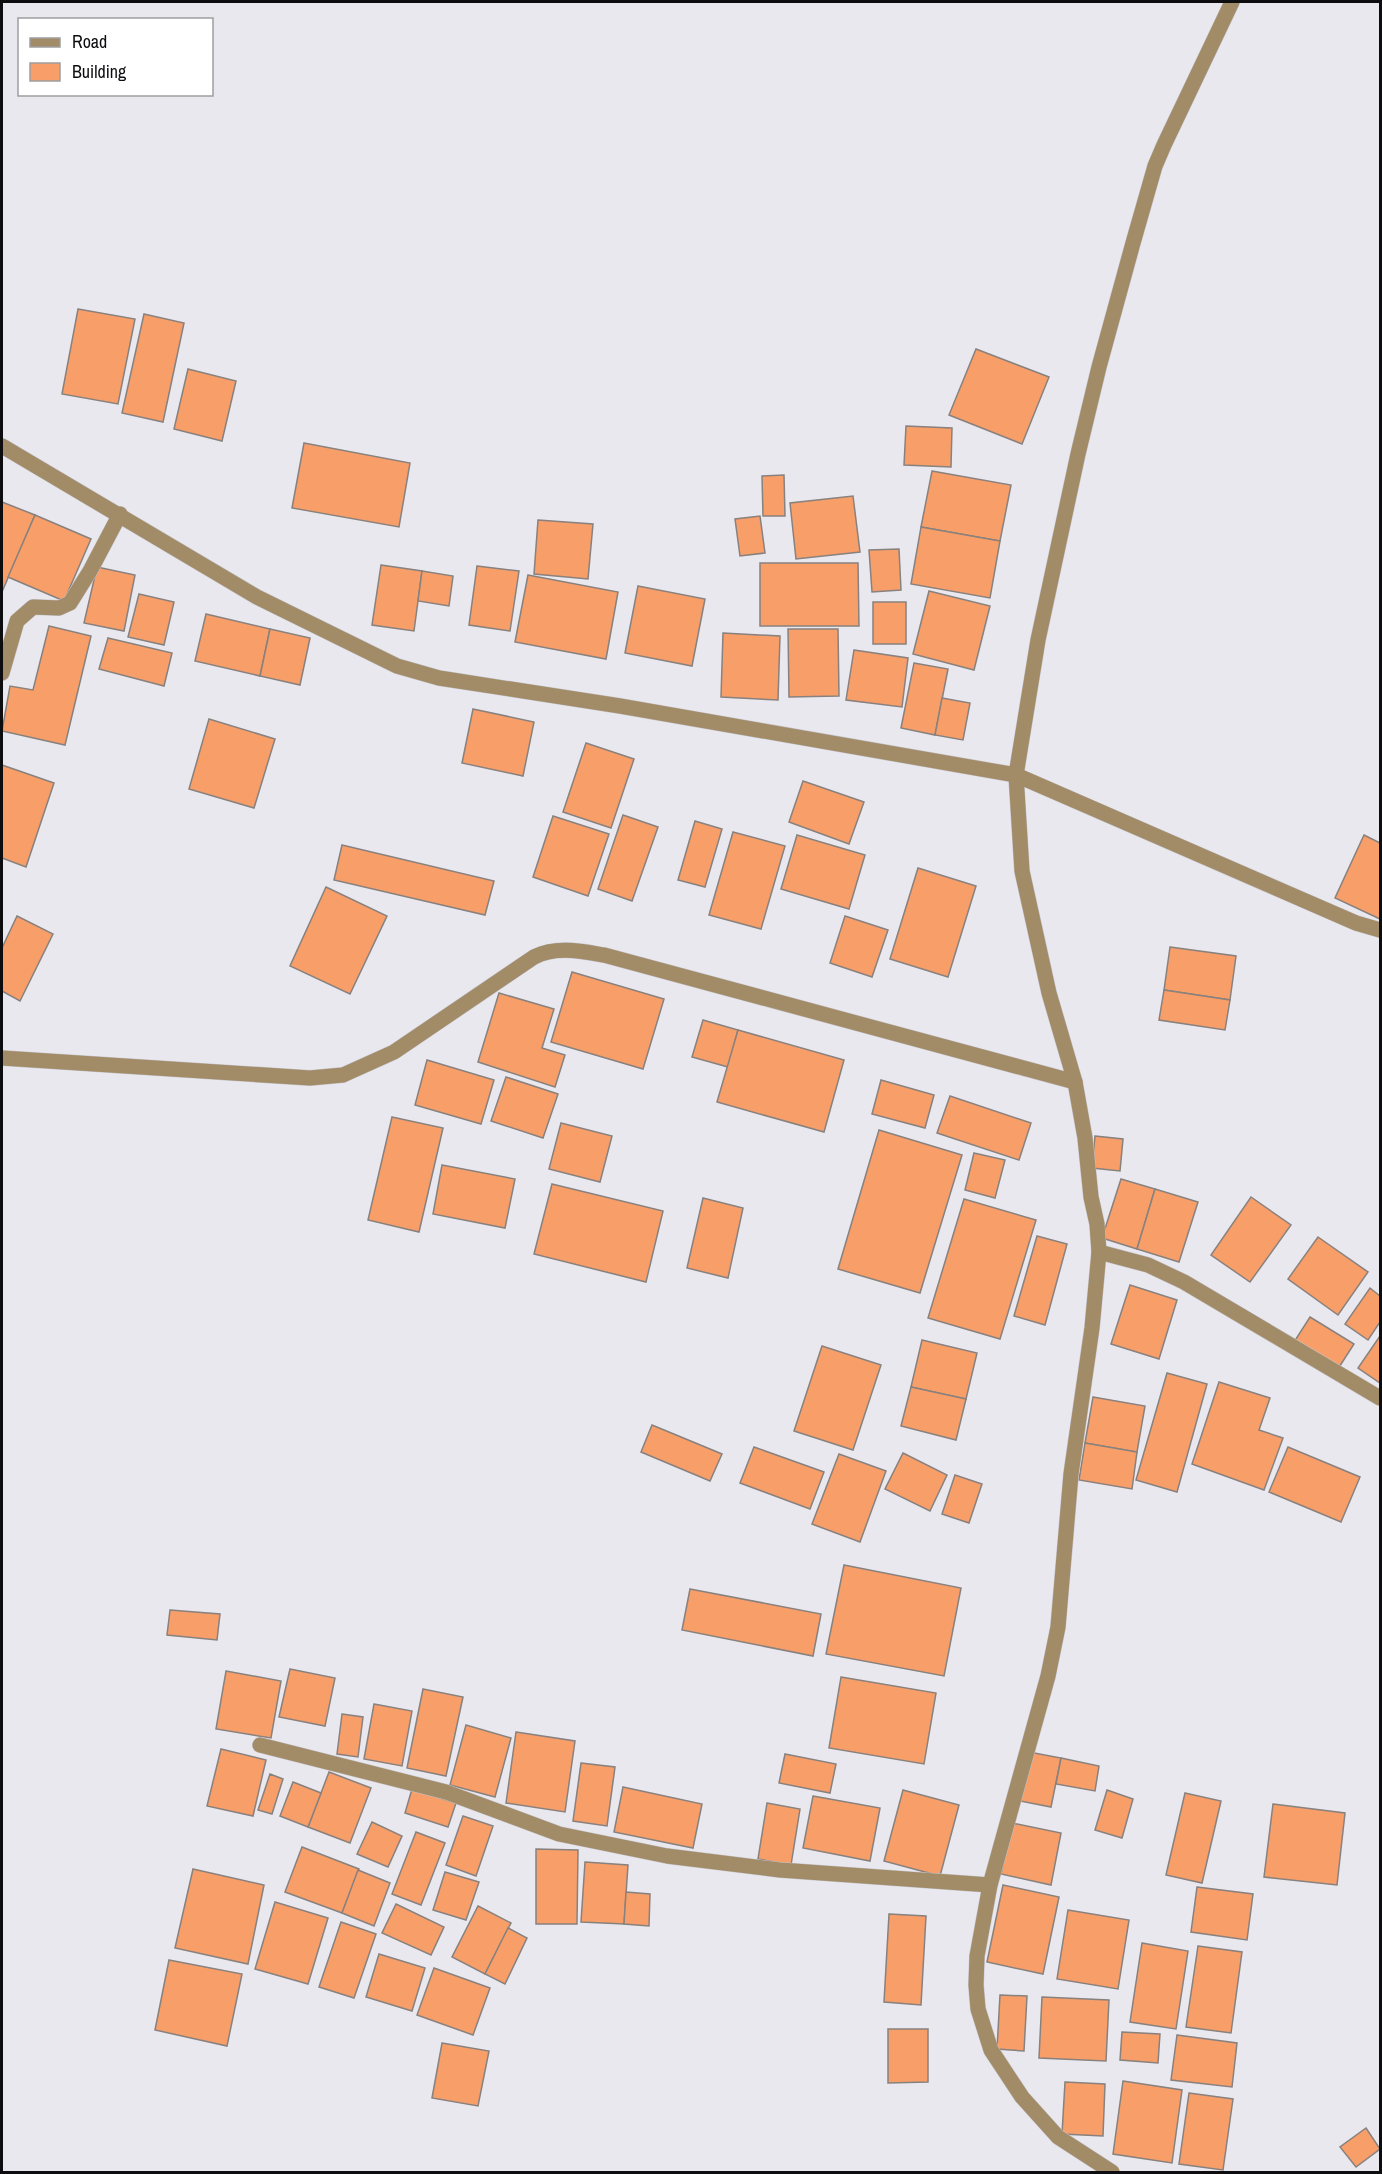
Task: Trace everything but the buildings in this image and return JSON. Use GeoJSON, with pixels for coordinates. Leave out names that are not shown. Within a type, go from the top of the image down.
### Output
{"type":"FeatureCollection","features":[{"type":"Feature","properties":{"kind":"street"},"geometry":{"type":"LineString","coordinates":[[1112,2172],[1070,2147],[1045,2125],[1022,2097],[991,2050],[978,2009],[976,1985],[977,1956],[990,1886],[1048,1676],[1058,1627],[1071,1474],[1092,1328],[1099,1252],[1085,1138],[1075,1082],[1049,993],[1022,872],[1016,775],[1052,572],[1099,367],[1152,175],[1232,2]]}},
{"type":"Feature","properties":{"kind":"street"},"geometry":{"type":"LineString","coordinates":[[2,446],[257,597],[397,666],[420,673],[1016,775],[1356,923],[1380,930]]}},
{"type":"Feature","properties":{"kind":"street"},"geometry":{"type":"LineString","coordinates":[[2,673],[17,621],[33,606],[59,608],[70,603],[90,572],[120,514]]}},
{"type":"Feature","properties":{"kind":"street"},"geometry":{"type":"LineString","coordinates":[[2,1059],[310,1078],[343,1075],[394,1052],[534,957],[565,950],[604,955],[1075,1082]]}},
{"type":"Feature","properties":{"kind":"street"},"geometry":{"type":"LineString","coordinates":[[1099,1252],[1148,1266],[1184,1282],[1380,1398]]}},
{"type":"Feature","properties":{"kind":"street"},"geometry":{"type":"LineString","coordinates":[[260,1745],[446,1792],[559,1834],[667,1856],[780,1870],[990,1886]]}}]}
